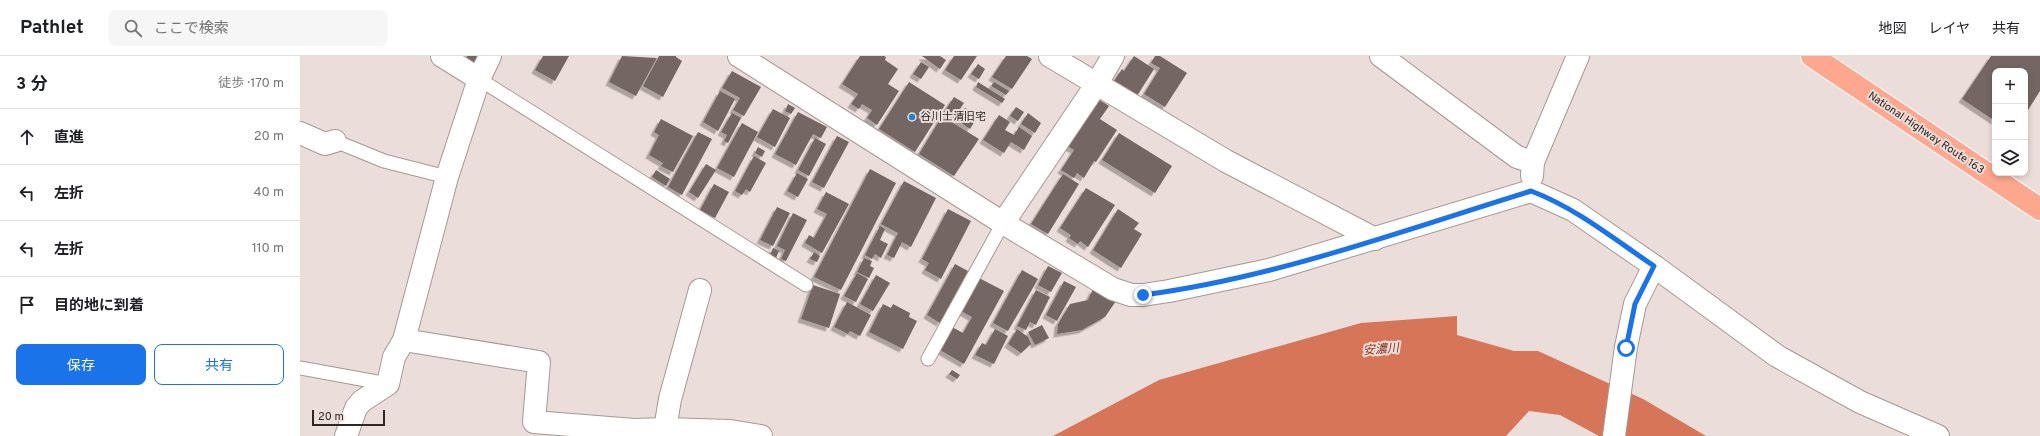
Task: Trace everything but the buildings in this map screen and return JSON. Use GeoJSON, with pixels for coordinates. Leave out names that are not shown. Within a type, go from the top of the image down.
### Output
{"type":"FeatureCollection","features":[{"type":"Feature","properties":{"kind":"highway","name":"National Highway Route 163"},"geometry":{"type":"LineString","coordinates":[[1812,56],[2040,210]]}},
{"type":"Feature","properties":{"kind":"street"},"geometry":{"type":"LineString","coordinates":[[442,56],[480,79]]}},
{"type":"Feature","properties":{"kind":"street"},"geometry":{"type":"LineString","coordinates":[[346,436],[356,408],[362,401],[388,384],[394,357],[404,340],[447,178],[480,79],[490,56]]}},
{"type":"Feature","properties":{"kind":"street"},"geometry":{"type":"LineString","coordinates":[[739,56],[1002,222],[1113,289],[1131,295],[1169,291],[1269,270],[1531,191],[1573,210],[1654,266],[1777,356],[1860,402],[1938,436]]}},
{"type":"Feature","properties":{"kind":"street"},"geometry":{"type":"LineString","coordinates":[[1050,56],[1096,85],[1226,161],[1375,239]]}},
{"type":"Feature","properties":{"kind":"street"},"geometry":{"type":"LineString","coordinates":[[1002,222],[1096,85],[1114,56]]}},
{"type":"Feature","properties":{"kind":"street"},"geometry":{"type":"LineString","coordinates":[[1381,56],[1517,157],[1533,162]]}},
{"type":"Feature","properties":{"kind":"street"},"geometry":{"type":"LineString","coordinates":[[1531,191],[1533,162],[1578,56]]}},
{"type":"Feature","properties":{"kind":"street"},"geometry":{"type":"LineString","coordinates":[[300,133],[325,144],[335,140]]}},
{"type":"Feature","properties":{"kind":"street"},"geometry":{"type":"LineString","coordinates":[[1614,436],[1626,348],[1635,304],[1654,266]]}},
{"type":"Feature","properties":{"kind":"street"},"geometry":{"type":"LineString","coordinates":[[665,429],[670,399],[700,290]]}},
{"type":"Feature","properties":{"kind":"street"},"geometry":{"type":"LineString","coordinates":[[404,340],[539,362],[534,422],[634,430],[665,429],[730,431],[761,436]]}},
{"type":"Feature","properties":{"kind":"lane"},"geometry":{"type":"LineString","coordinates":[[480,79],[806,285]]}},
{"type":"Feature","properties":{"kind":"lane"},"geometry":{"type":"LineString","coordinates":[[335,140],[384,161],[447,178]]}},
{"type":"Feature","properties":{"kind":"lane"},"geometry":{"type":"LineString","coordinates":[[928,359],[1002,222]]}},
{"type":"Feature","properties":{"kind":"lane"},"geometry":{"type":"LineString","coordinates":[[300,368],[388,384]]}},
{"type":"Feature","properties":{"kind":"water","name":"安濃川"},"geometry":{"type":"Polygon","coordinates":[[[1457,316],[1457,335],[1514,351],[1538,351],[1643,399],[1706,436],[1599,436],[1560,415],[1529,411],[1506,436],[1053,436],[1159,380],[1361,323],[1457,316]]]}},
{"type":"Feature","properties":{"kind":"place","name":"谷川士清旧宅"},"geometry":{"type":"Point","coordinates":[912,117]}},
{"type":"Feature","properties":{"kind":"route"},"geometry":{"type":"LineString","coordinates":[[1143,295],[1269,270],[1531,191],[1573,210],[1654,266],[1635,304],[1626,348]]}}]}
